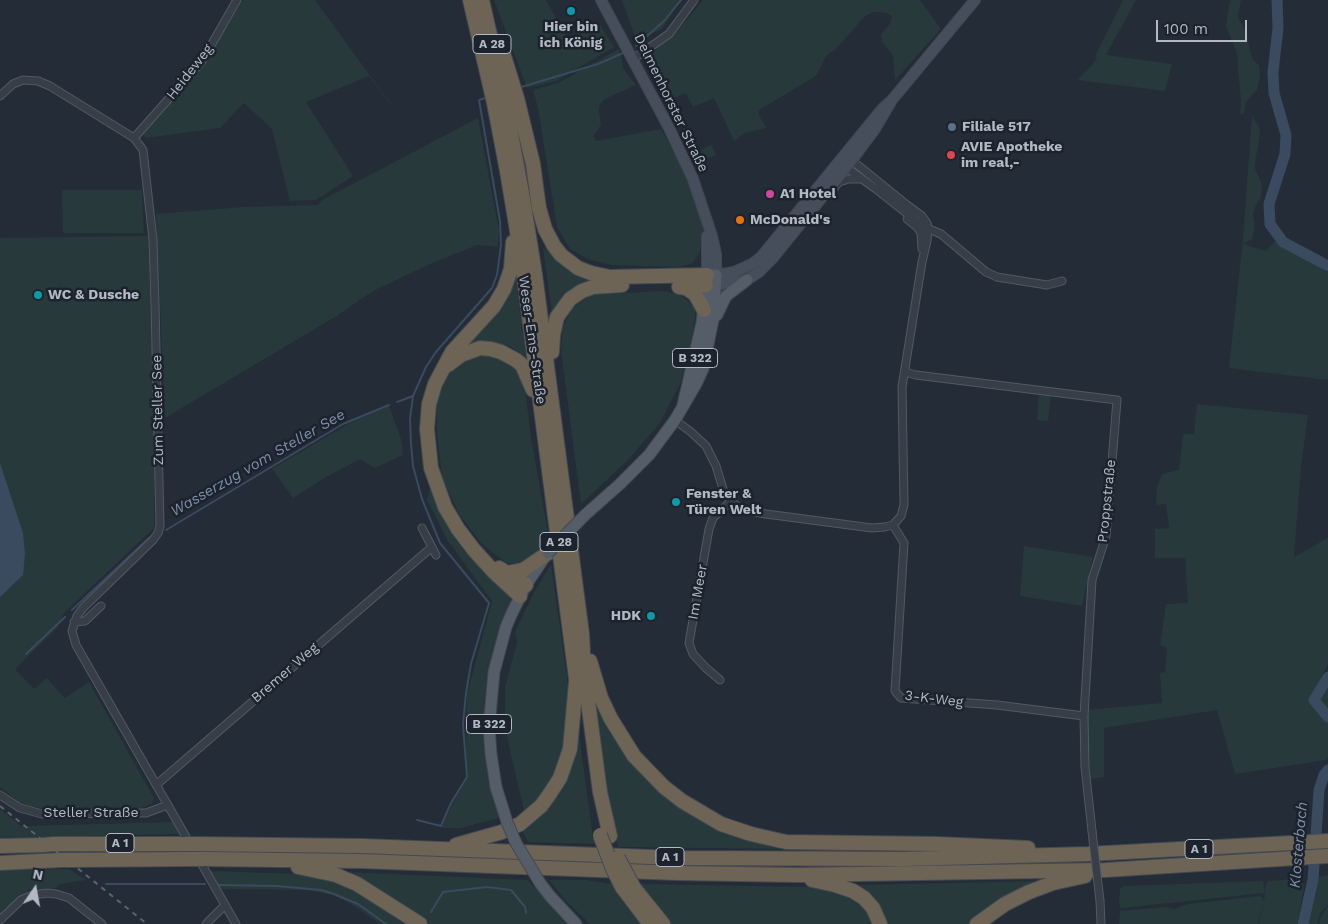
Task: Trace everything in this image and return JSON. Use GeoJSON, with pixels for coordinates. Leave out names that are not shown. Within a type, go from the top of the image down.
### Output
{"type":"FeatureCollection","features":[{"type":"Feature","properties":{"kind":"highway","name":"Weser-Ems-Straße"},"geometry":{"type":"LineString","coordinates":[[470,0],[504,95],[515,219],[543,419],[576,682]]}},
{"type":"Feature","properties":{"kind":"highway","name":"Weser-Ems-Straße"},"geometry":{"type":"LineString","coordinates":[[482,0],[504,95],[525,208],[582,634]]}},
{"type":"Feature","properties":{"kind":"highway"},"geometry":{"type":"LineString","coordinates":[[487,0],[504,95],[533,164],[539,208],[545,230],[554,246],[565,259],[578,268],[591,273],[610,277],[711,280]]}},
{"type":"Feature","properties":{"kind":"highway"},"geometry":{"type":"LineString","coordinates":[[515,219],[512,263],[504,289],[494,306],[452,352],[443,368],[435,384],[429,404],[427,429],[431,468],[445,507],[458,529],[485,561],[523,590]]}},
{"type":"Feature","properties":{"kind":"highway"},"geometry":{"type":"LineString","coordinates":[[549,380],[554,327],[561,309],[582,290],[604,286],[676,285],[711,280]]}},
{"type":"Feature","properties":{"kind":"highway"},"geometry":{"type":"LineString","coordinates":[[676,285],[696,294],[708,315]]}},
{"type":"Feature","properties":{"kind":"highway"},"geometry":{"type":"LineString","coordinates":[[443,368],[461,355],[480,348],[491,349],[509,355],[522,366],[527,374],[543,419]]}},
{"type":"Feature","properties":{"kind":"highway"},"geometry":{"type":"LineString","coordinates":[[507,573],[523,570],[548,553]]}},
{"type":"Feature","properties":{"kind":"highway"},"geometry":{"type":"LineString","coordinates":[[485,561],[507,573],[523,590]]}},
{"type":"Feature","properties":{"kind":"highway"},"geometry":{"type":"LineString","coordinates":[[582,634],[584,671],[605,835]]}},
{"type":"Feature","properties":{"kind":"highway"},"geometry":{"type":"LineString","coordinates":[[582,634],[601,698],[610,719],[634,756],[682,801],[721,824],[751,834],[786,842],[944,844],[1046,849],[1088,854]]}},
{"type":"Feature","properties":{"kind":"highway"},"geometry":{"type":"LineString","coordinates":[[576,682],[591,791],[605,835],[613,869],[662,924]]}},
{"type":"Feature","properties":{"kind":"highway"},"geometry":{"type":"LineString","coordinates":[[438,848],[502,832],[520,824],[542,806],[560,778],[570,749],[576,682]]}},
{"type":"Feature","properties":{"kind":"highway","name":"A 1"},"geometry":{"type":"LineString","coordinates":[[0,846],[189,844],[438,848],[678,858],[903,859],[1088,854],[1320,842]]}},
{"type":"Feature","properties":{"kind":"highway","name":"A 1"},"geometry":{"type":"LineString","coordinates":[[0,863],[67,860],[263,859],[796,875],[1105,870],[1320,857]]}},
{"type":"Feature","properties":{"kind":"highway"},"geometry":{"type":"LineString","coordinates":[[263,859],[336,875],[378,896],[420,924]]}},
{"type":"Feature","properties":{"kind":"highway"},"geometry":{"type":"LineString","coordinates":[[977,924],[1005,904],[1029,892],[1053,883],[1105,870]]}},
{"type":"Feature","properties":{"kind":"highway"},"geometry":{"type":"LineString","coordinates":[[796,875],[815,882],[835,885],[853,891],[864,898],[873,908],[880,924]]}},
{"type":"Feature","properties":{"kind":"highway"},"geometry":{"type":"LineString","coordinates":[[628,888],[650,924]]}},
{"type":"Feature","properties":{"kind":"main road","name":"Delmenhorster Straße"},"geometry":{"type":"LineString","coordinates":[[548,553],[585,515],[639,466],[675,420],[683,405],[708,315],[711,280],[707,222],[693,179],[601,0]]}},
{"type":"Feature","properties":{"kind":"main road"},"geometry":{"type":"LineString","coordinates":[[708,315],[718,314],[726,296],[760,272],[772,259],[828,190],[845,161],[882,109],[892,100],[975,0]]}},
{"type":"Feature","properties":{"kind":"main road"},"geometry":{"type":"LineString","coordinates":[[711,280],[752,264],[761,257],[845,161]]}},
{"type":"Feature","properties":{"kind":"main road"},"geometry":{"type":"LineString","coordinates":[[711,280],[747,280]]}},
{"type":"Feature","properties":{"kind":"main road","name":"B 322"},"geometry":{"type":"LineString","coordinates":[[548,553],[523,590],[506,627],[494,672],[489,739],[496,786],[507,822],[516,843],[540,883],[576,924]]}},
{"type":"Feature","properties":{"kind":"street","name":"Heideweg"},"geometry":{"type":"LineString","coordinates":[[134,138],[202,60],[237,0]]}},
{"type":"Feature","properties":{"kind":"street"},"geometry":{"type":"LineString","coordinates":[[633,59],[669,34],[694,0]]}},
{"type":"Feature","properties":{"kind":"street"},"geometry":{"type":"LineString","coordinates":[[0,96],[13,84],[23,80],[38,81],[50,86],[134,138]]}},
{"type":"Feature","properties":{"kind":"street","name":"Zum Steller See"},"geometry":{"type":"LineString","coordinates":[[74,622],[76,616],[93,597],[153,540],[160,526],[153,240],[143,150],[134,138]]}},
{"type":"Feature","properties":{"kind":"street"},"geometry":{"type":"LineString","coordinates":[[845,161],[863,180],[925,231],[941,234],[986,272],[997,277],[1047,285],[1062,281]]}},
{"type":"Feature","properties":{"kind":"street"},"geometry":{"type":"LineString","coordinates":[[675,420],[706,446],[716,466],[724,492],[741,509],[872,528],[885,528],[893,525],[901,516],[904,505],[902,381],[922,262],[928,241],[925,231],[927,223],[922,216],[845,161]]}},
{"type":"Feature","properties":{"kind":"street"},"geometry":{"type":"LineString","coordinates":[[828,190],[832,189],[839,182],[849,179],[863,180]]}},
{"type":"Feature","properties":{"kind":"street","name":"Proppstraße"},"geometry":{"type":"LineString","coordinates":[[905,372],[916,375],[1117,400],[1106,536],[1092,580],[1084,716],[1085,767],[1101,924]]}},
{"type":"Feature","properties":{"kind":"street","name":"Im Meer"},"geometry":{"type":"LineString","coordinates":[[720,680],[693,654],[689,643],[708,528],[713,518],[731,501]]}},
{"type":"Feature","properties":{"kind":"street","name":"3-K-Weg"},"geometry":{"type":"LineString","coordinates":[[893,525],[904,543],[895,685],[895,691],[901,698],[996,705],[1084,716]]}},
{"type":"Feature","properties":{"kind":"street"},"geometry":{"type":"LineString","coordinates":[[422,528],[436,554]]}},
{"type":"Feature","properties":{"kind":"street","name":"Bremer Weg"},"geometry":{"type":"LineString","coordinates":[[156,785],[432,547]]}},
{"type":"Feature","properties":{"kind":"street"},"geometry":{"type":"LineString","coordinates":[[101,606],[85,621],[74,622],[72,631],[76,645],[236,924]]}},
{"type":"Feature","properties":{"kind":"street","name":"Steller Straße"},"geometry":{"type":"LineString","coordinates":[[0,795],[20,808],[42,814],[146,813],[168,805]]}},
{"type":"Feature","properties":{"kind":"street"},"geometry":{"type":"LineString","coordinates":[[0,920],[22,900],[33,895],[48,893],[69,898],[102,924]]}},
{"type":"Feature","properties":{"kind":"street"},"geometry":{"type":"LineString","coordinates":[[206,924],[225,905]]}},
{"type":"Feature","properties":{"kind":"shaded area"},"geometry":{"type":"Polygon","coordinates":[[[243,0],[315,0],[417,140],[369,76],[306,102],[353,176],[316,200],[290,201],[272,129],[244,103],[220,128],[146,138],[142,133],[204,63],[243,0]]]}},
{"type":"Feature","properties":{"kind":"shaded area"},"geometry":{"type":"Polygon","coordinates":[[[494,0],[546,0],[568,40],[599,23],[614,47],[556,81],[527,88],[494,0]]]}},
{"type":"Feature","properties":{"kind":"shaded area"},"geometry":{"type":"Polygon","coordinates":[[[622,0],[680,1],[662,29],[636,40],[622,0]]]}},
{"type":"Feature","properties":{"kind":"shaded area"},"geometry":{"type":"Polygon","coordinates":[[[703,0],[920,0],[941,29],[895,80],[893,56],[883,43],[881,35],[891,22],[892,16],[886,13],[873,12],[864,17],[836,49],[826,56],[816,76],[759,110],[759,115],[766,128],[745,133],[734,141],[714,98],[693,107],[686,93],[664,103],[642,57],[675,34],[703,0]]]}},
{"type":"Feature","properties":{"kind":"shaded area"},"geometry":{"type":"Polygon","coordinates":[[[1123,0],[1136,0],[1106,55],[1172,64],[1165,91],[1078,80],[1097,59],[1095,56],[1123,0]]]}},
{"type":"Feature","properties":{"kind":"shaded area"},"geometry":{"type":"Polygon","coordinates":[[[1230,0],[1241,0],[1239,20],[1247,35],[1253,60],[1259,65],[1260,75],[1257,90],[1246,102],[1244,114],[1240,114],[1241,102],[1237,53],[1226,26],[1230,0]]]}},
{"type":"Feature","properties":{"kind":"shaded area"},"geometry":{"type":"Polygon","coordinates":[[[619,49],[624,70],[636,85],[605,99],[600,104],[601,125],[593,136],[596,141],[661,129],[690,180],[703,229],[700,252],[693,263],[678,267],[611,265],[588,259],[570,249],[557,227],[538,108],[533,90],[558,83],[619,49]]]}},
{"type":"Feature","properties":{"kind":"shaded area"},"geometry":{"type":"Polygon","coordinates":[[[1252,116],[1259,127],[1260,134],[1255,169],[1261,182],[1262,191],[1253,214],[1255,228],[1252,239],[1243,244],[1266,251],[1275,241],[1328,273],[1328,380],[1229,368],[1243,238],[1252,116]]]}},
{"type":"Feature","properties":{"kind":"shaded area"},"geometry":{"type":"Polygon","coordinates":[[[478,118],[499,230],[498,247],[477,245],[430,264],[373,291],[335,317],[165,418],[156,214],[243,207],[318,205],[322,200],[478,118]]]}},
{"type":"Feature","properties":{"kind":"shaded area"},"geometry":{"type":"Polygon","coordinates":[[[711,145],[716,155],[705,159],[701,150],[711,145]]]}},
{"type":"Feature","properties":{"kind":"shaded area"},"geometry":{"type":"Polygon","coordinates":[[[62,190],[142,190],[144,233],[63,233],[62,190]]]}},
{"type":"Feature","properties":{"kind":"shaded area"},"geometry":{"type":"Polygon","coordinates":[[[148,236],[155,426],[154,528],[63,614],[58,627],[15,669],[34,689],[47,678],[65,698],[89,682],[154,798],[152,804],[141,808],[56,810],[27,806],[0,787],[0,238],[148,236]]]}},
{"type":"Feature","properties":{"kind":"shaded area"},"geometry":{"type":"Polygon","coordinates":[[[543,247],[566,269],[588,281],[563,293],[552,313],[543,247]]]}},
{"type":"Feature","properties":{"kind":"shaded area"},"geometry":{"type":"Polygon","coordinates":[[[515,275],[526,357],[509,346],[482,340],[468,344],[484,328],[503,301],[515,275]]]}},
{"type":"Feature","properties":{"kind":"shaded area"},"geometry":{"type":"Polygon","coordinates":[[[660,291],[675,293],[687,300],[695,309],[691,343],[681,382],[659,424],[629,459],[581,504],[561,350],[563,326],[573,308],[591,295],[660,291]]]}},
{"type":"Feature","properties":{"kind":"shaded area"},"geometry":{"type":"Polygon","coordinates":[[[479,356],[496,357],[512,365],[521,375],[526,395],[531,438],[549,538],[534,557],[518,564],[506,563],[481,543],[459,514],[442,477],[437,433],[437,401],[448,375],[460,363],[479,356]]]}},
{"type":"Feature","properties":{"kind":"shaded area"},"geometry":{"type":"Polygon","coordinates":[[[1039,394],[1051,395],[1048,421],[1037,420],[1039,394]]]}},
{"type":"Feature","properties":{"kind":"shaded area"},"geometry":{"type":"Polygon","coordinates":[[[1197,404],[1308,415],[1301,467],[1294,557],[1328,538],[1328,664],[1310,700],[1328,723],[1328,758],[1326,760],[1235,774],[1217,710],[1104,728],[1104,777],[1090,779],[1087,710],[1162,703],[1160,673],[1165,672],[1167,648],[1160,645],[1166,604],[1188,603],[1185,558],[1155,558],[1155,529],[1169,528],[1166,504],[1156,505],[1157,487],[1162,474],[1179,470],[1183,434],[1194,434],[1197,404]]]}},
{"type":"Feature","properties":{"kind":"shaded area"},"geometry":{"type":"Polygon","coordinates":[[[389,406],[401,439],[403,455],[375,468],[360,459],[293,498],[272,469],[350,423],[389,406]]]}},
{"type":"Feature","properties":{"kind":"shaded area"},"geometry":{"type":"Polygon","coordinates":[[[431,485],[510,597],[510,606],[500,629],[490,666],[484,702],[485,758],[499,818],[461,828],[442,828],[452,805],[468,777],[466,758],[467,694],[492,601],[448,541],[427,500],[431,485]]]}},
{"type":"Feature","properties":{"kind":"shaded area"},"geometry":{"type":"Polygon","coordinates":[[[1024,546],[1093,557],[1082,606],[1020,596],[1024,546]]]}},
{"type":"Feature","properties":{"kind":"shaded area"},"geometry":{"type":"Polygon","coordinates":[[[551,564],[570,699],[571,722],[554,781],[525,815],[508,742],[505,720],[505,687],[517,643],[515,632],[534,592],[551,564]]]}},
{"type":"Feature","properties":{"kind":"shaded area"},"geometry":{"type":"Polygon","coordinates":[[[1328,682],[1328,709],[1320,700],[1320,694],[1328,682]]]}},
{"type":"Feature","properties":{"kind":"shaded area"},"geometry":{"type":"Polygon","coordinates":[[[599,710],[628,756],[714,827],[793,849],[618,847],[606,798],[595,712],[599,710]]]}},
{"type":"Feature","properties":{"kind":"shaded area"},"geometry":{"type":"Polygon","coordinates":[[[577,719],[594,844],[528,842],[522,830],[562,788],[571,766],[577,719]]]}},
{"type":"Feature","properties":{"kind":"shaded area"},"geometry":{"type":"Polygon","coordinates":[[[0,809],[21,826],[173,822],[179,834],[0,838],[0,809]]]}},
{"type":"Feature","properties":{"kind":"shaded area"},"geometry":{"type":"Polygon","coordinates":[[[69,869],[86,880],[60,884],[56,888],[27,890],[28,892],[5,908],[0,915],[0,870],[69,869]]]}},
{"type":"Feature","properties":{"kind":"shaded area"},"geometry":{"type":"Polygon","coordinates":[[[209,871],[302,874],[331,878],[359,889],[413,924],[380,924],[351,904],[333,895],[305,890],[220,889],[209,871]]]}},
{"type":"Feature","properties":{"kind":"shaded area"},"geometry":{"type":"Polygon","coordinates":[[[346,872],[528,880],[568,924],[429,924],[369,884],[346,872]]]}},
{"type":"Feature","properties":{"kind":"shaded area"},"geometry":{"type":"Polygon","coordinates":[[[1328,875],[1328,905],[1320,913],[1317,924],[1307,924],[1316,894],[1318,877],[1328,875]]]}},
{"type":"Feature","properties":{"kind":"shaded area"},"geometry":{"type":"Polygon","coordinates":[[[1297,879],[1302,882],[1304,887],[1297,924],[1259,924],[1263,905],[1258,924],[1119,924],[1120,911],[1167,907],[1174,909],[1188,904],[1259,896],[1263,898],[1264,902],[1268,881],[1297,879]]]}},
{"type":"Feature","properties":{"kind":"shaded area"},"geometry":{"type":"Polygon","coordinates":[[[549,880],[586,880],[612,884],[642,924],[590,924],[566,901],[549,880]]]}},
{"type":"Feature","properties":{"kind":"shaded area"},"geometry":{"type":"Polygon","coordinates":[[[1039,881],[983,911],[969,924],[885,924],[854,885],[1039,881]]]}},
{"type":"Feature","properties":{"kind":"shaded area"},"geometry":{"type":"Polygon","coordinates":[[[1263,881],[1265,893],[1121,908],[1119,904],[1120,889],[1124,886],[1263,881]]]}},
{"type":"Feature","properties":{"kind":"shaded area"},"geometry":{"type":"Polygon","coordinates":[[[637,884],[834,889],[866,905],[876,924],[670,924],[663,918],[637,884]]]}},
{"type":"Feature","properties":{"kind":"shaded area"},"geometry":{"type":"Polygon","coordinates":[[[1327,907],[1328,924],[1319,924],[1321,916],[1327,907]]]}},
{"type":"Feature","properties":{"kind":"water"},"geometry":{"type":"Polygon","coordinates":[[[0,463],[23,533],[25,554],[23,575],[0,597],[0,463]]]}},
{"type":"Feature","properties":{"kind":"waterway"},"geometry":{"type":"LineString","coordinates":[[636,46],[665,20],[681,0]]}},
{"type":"Feature","properties":{"kind":"waterway","name":"Klosterbach"},"geometry":{"type":"LineString","coordinates":[[1277,0],[1278,28],[1273,72],[1274,93],[1286,135],[1285,154],[1269,204],[1270,224],[1283,242],[1328,266]]}},
{"type":"Feature","properties":{"kind":"waterway"},"geometry":{"type":"LineString","coordinates":[[518,88],[598,64],[623,53]]}},
{"type":"Feature","properties":{"kind":"waterway","name":"Wasserzug vom Steller See"},"geometry":{"type":"LineString","coordinates":[[397,402],[413,396],[426,367],[436,352],[492,288],[497,275],[501,245],[500,221],[479,100],[488,97]]}},
{"type":"Feature","properties":{"kind":"waterway"},"geometry":{"type":"LineString","coordinates":[[413,396],[410,419],[411,444],[413,466],[422,499],[440,543],[489,603],[471,664],[466,693],[463,724],[467,777],[451,803],[441,826],[417,820]]}},
{"type":"Feature","properties":{"kind":"waterway","name":"Wasserzug vom Steller See"},"geometry":{"type":"LineString","coordinates":[[166,530],[343,424],[389,405]]}},
{"type":"Feature","properties":{"kind":"waterway"},"geometry":{"type":"LineString","coordinates":[[72,610],[150,537]]}},
{"type":"Feature","properties":{"kind":"waterway"},"geometry":{"type":"LineString","coordinates":[[26,654],[65,617]]}},
{"type":"Feature","properties":{"kind":"waterway","name":"Klosterbach"},"geometry":{"type":"LineString","coordinates":[[1328,677],[1314,700],[1328,717]]}},
{"type":"Feature","properties":{"kind":"waterway","name":"Klosterbach"},"geometry":{"type":"LineString","coordinates":[[1303,924],[1313,880],[1319,790],[1324,775],[1328,770]]}},
{"type":"Feature","properties":{"kind":"waterway"},"geometry":{"type":"LineString","coordinates":[[106,884],[205,884]]}},
{"type":"Feature","properties":{"kind":"waterway"},"geometry":{"type":"LineString","coordinates":[[218,885],[277,886],[321,890],[358,904],[386,924]]}},
{"type":"Feature","properties":{"kind":"waterway"},"geometry":{"type":"LineString","coordinates":[[431,912],[443,892],[487,887],[511,890],[525,907],[526,913]]}},
{"type":"Feature","properties":{"kind":"railway"},"geometry":{"type":"LineString","coordinates":[[0,806],[147,924]]}},
{"type":"Feature","properties":{"kind":"place","name":"Hier bin ich König"},"geometry":{"type":"Point","coordinates":[571,11]}},
{"type":"Feature","properties":{"kind":"place","name":"Filiale 517"},"geometry":{"type":"Point","coordinates":[952,127]}},
{"type":"Feature","properties":{"kind":"place","name":"AVIE Apotheke im real,-"},"geometry":{"type":"Point","coordinates":[951,155]}},
{"type":"Feature","properties":{"kind":"place","name":"A1 Hotel"},"geometry":{"type":"Point","coordinates":[770,194]}},
{"type":"Feature","properties":{"kind":"place","name":"McDonald's"},"geometry":{"type":"Point","coordinates":[740,220]}},
{"type":"Feature","properties":{"kind":"place","name":"WC & Dusche"},"geometry":{"type":"Point","coordinates":[38,295]}},
{"type":"Feature","properties":{"kind":"place","name":"Fenster & Türen Welt"},"geometry":{"type":"Point","coordinates":[676,502]}},
{"type":"Feature","properties":{"kind":"place","name":"HDK"},"geometry":{"type":"Point","coordinates":[651,616]}}]}
